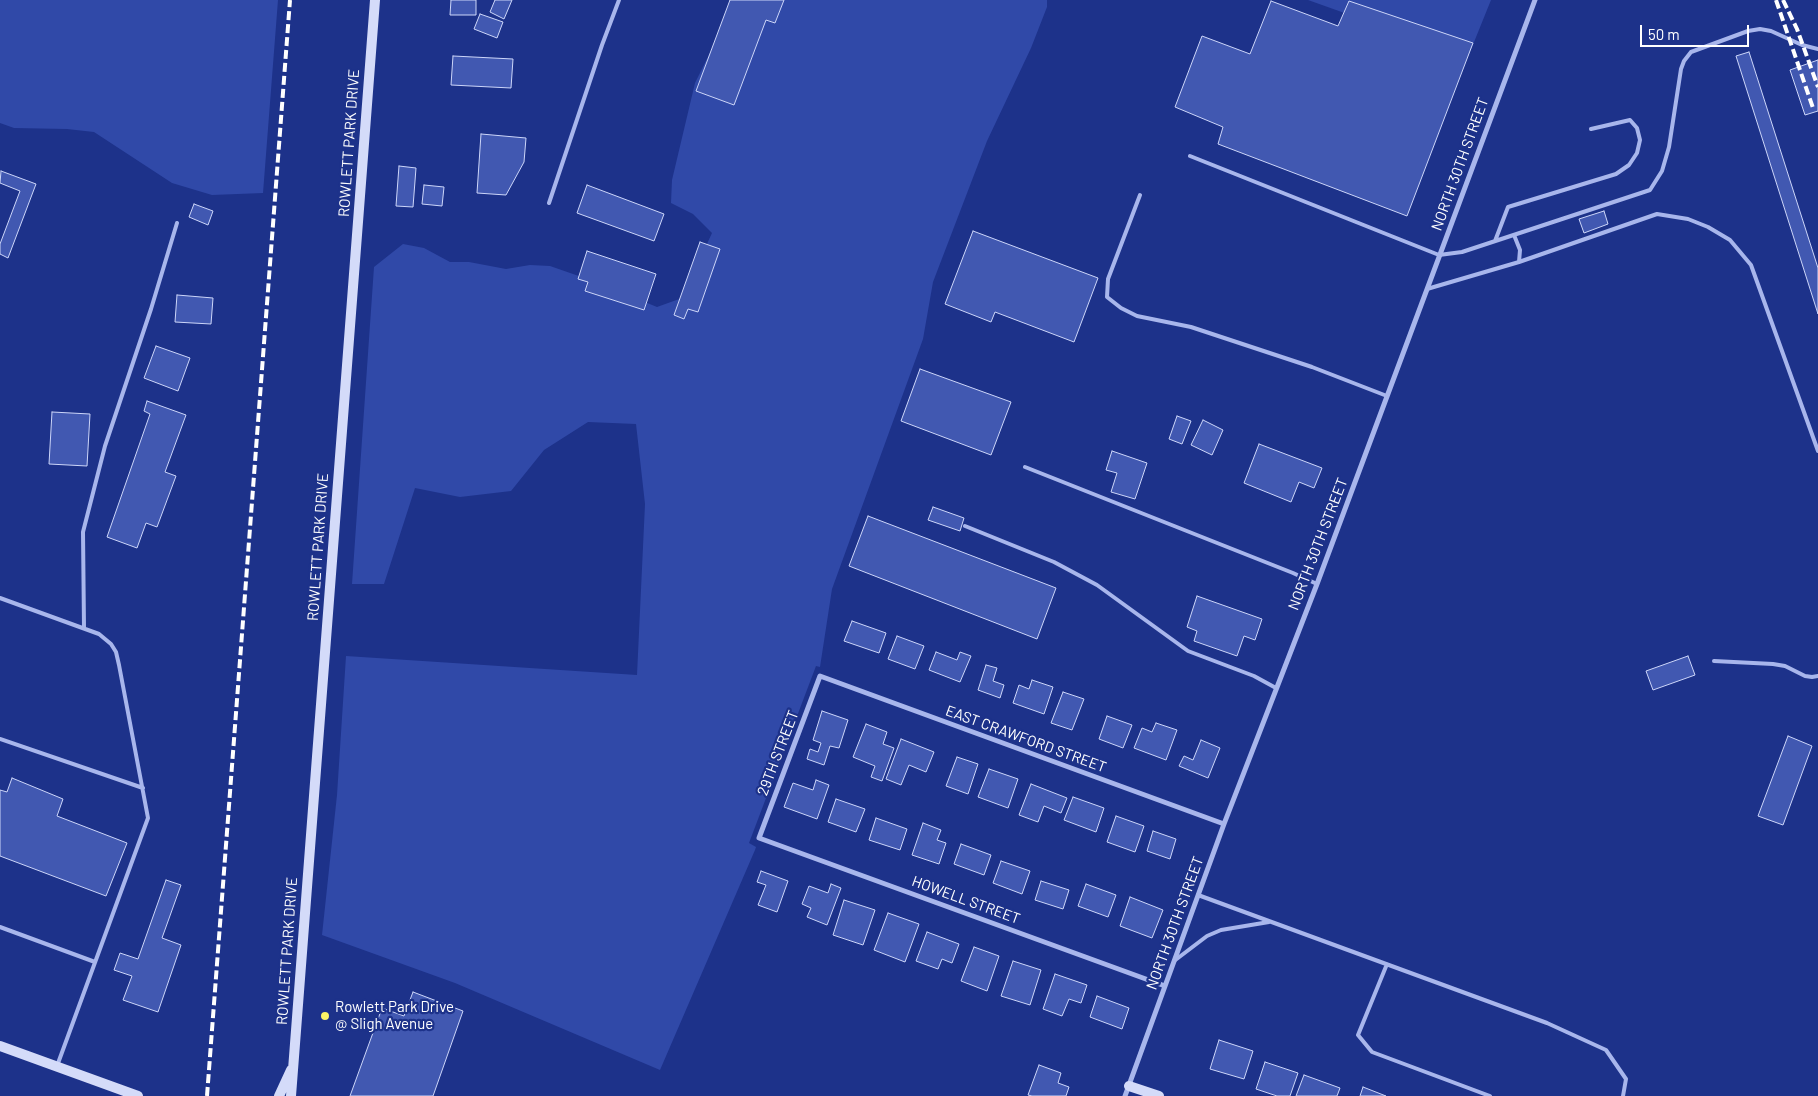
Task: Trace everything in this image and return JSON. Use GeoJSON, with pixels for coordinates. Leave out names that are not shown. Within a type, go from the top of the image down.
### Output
{"type":"FeatureCollection","features":[{"type":"Feature","properties":{"kind":"street","name":"ROWLETT PARK DRIVE"},"geometry":{"type":"LineString","coordinates":[[291,1096],[374,0]]}},
{"type":"Feature","properties":{"kind":"street","name":"NORTH 30TH STREET"},"geometry":{"type":"LineString","coordinates":[[1125,1096],[1224,824],[1317,584],[1535,0]]}},
{"type":"Feature","properties":{"kind":"street","name":"EAST CRAWFORD STREET"},"geometry":{"type":"LineString","coordinates":[[820,676],[1224,824]]}},
{"type":"Feature","properties":{"kind":"street","name":"29TH STREET"},"geometry":{"type":"LineString","coordinates":[[759,838],[820,676]]}},
{"type":"Feature","properties":{"kind":"street","name":"HOWELL STREET"},"geometry":{"type":"LineString","coordinates":[[759,838],[1165,986]]}},
{"type":"Feature","properties":{"kind":"street"},"geometry":{"type":"LineString","coordinates":[[0,1046],[57,1066],[114,1092],[138,1096]]}},
{"type":"Feature","properties":{"kind":"street"},"geometry":{"type":"LineString","coordinates":[[279,1096],[294,1065]]}},
{"type":"Feature","properties":{"kind":"street"},"geometry":{"type":"LineString","coordinates":[[1129,1086],[1158,1096]]}},
{"type":"Feature","properties":{"kind":"lane"},"geometry":{"type":"LineString","coordinates":[[549,203],[602,44],[619,0]]}},
{"type":"Feature","properties":{"kind":"lane"},"geometry":{"type":"LineString","coordinates":[[1190,156],[1439,255],[1462,252],[1650,190],[1662,171],[1670,147],[1681,69],[1691,52],[1748,31],[1760,29],[1771,31],[1802,45],[1818,49]]}},
{"type":"Feature","properties":{"kind":"lane"},"geometry":{"type":"LineString","coordinates":[[1496,241],[1508,207],[1616,174],[1629,165],[1637,153],[1640,140],[1637,128],[1630,120],[1591,129]]}},
{"type":"Feature","properties":{"kind":"lane"},"geometry":{"type":"LineString","coordinates":[[1140,195],[1108,279],[1107,297],[1121,308],[1137,316],[1190,327],[1312,367],[1387,396]]}},
{"type":"Feature","properties":{"kind":"lane"},"geometry":{"type":"LineString","coordinates":[[1427,289],[1519,262],[1657,214],[1688,219],[1708,227],[1730,240],[1751,265],[1818,451]]}},
{"type":"Feature","properties":{"kind":"lane"},"geometry":{"type":"LineString","coordinates":[[84,628],[83,532],[105,446],[151,309],[177,223]]}},
{"type":"Feature","properties":{"kind":"lane"},"geometry":{"type":"LineString","coordinates":[[1514,235],[1520,250],[1519,262]]}},
{"type":"Feature","properties":{"kind":"lane"},"geometry":{"type":"LineString","coordinates":[[1025,467],[1284,569],[1317,584]]}},
{"type":"Feature","properties":{"kind":"lane"},"geometry":{"type":"LineString","coordinates":[[965,526],[1054,562],[1097,585],[1188,651],[1254,676],[1276,688]]}},
{"type":"Feature","properties":{"kind":"lane"},"geometry":{"type":"LineString","coordinates":[[0,598],[84,628],[106,638],[116,652],[148,818],[57,1066]]}},
{"type":"Feature","properties":{"kind":"lane"},"geometry":{"type":"LineString","coordinates":[[1714,661],[1773,664],[1785,666],[1805,676],[1818,676]]}},
{"type":"Feature","properties":{"kind":"lane"},"geometry":{"type":"LineString","coordinates":[[0,739],[142,788]]}},
{"type":"Feature","properties":{"kind":"lane"},"geometry":{"type":"LineString","coordinates":[[1198,895],[1547,1023],[1606,1050],[1626,1079],[1623,1096]]}},
{"type":"Feature","properties":{"kind":"lane"},"geometry":{"type":"LineString","coordinates":[[1174,960],[1207,936],[1221,930],[1270,922]]}},
{"type":"Feature","properties":{"kind":"lane"},"geometry":{"type":"LineString","coordinates":[[0,927],[95,962]]}},
{"type":"Feature","properties":{"kind":"lane"},"geometry":{"type":"LineString","coordinates":[[1387,964],[1358,1035],[1372,1052],[1490,1096]]}},
{"type":"Feature","properties":{"kind":"shaded area"},"geometry":{"type":"Polygon","coordinates":[[[0,0],[278,0],[263,193],[212,195],[172,183],[94,132],[67,129],[14,128],[0,123],[0,0]]]}},
{"type":"Feature","properties":{"kind":"shaded area"},"geometry":{"type":"Polygon","coordinates":[[[736,0],[1047,0],[1047,7],[1031,48],[987,141],[933,282],[923,339],[832,589],[820,667],[816,666],[749,843],[756,847],[755,850],[660,1070],[455,983],[322,935],[337,795],[346,656],[637,675],[645,504],[636,424],[588,422],[544,450],[511,491],[460,497],[415,488],[384,584],[352,584],[374,267],[403,244],[424,248],[450,262],[469,262],[506,269],[530,265],[550,266],[596,282],[657,307],[682,298],[712,233],[693,214],[671,203],[672,180],[695,83],[736,0]]]}},
{"type":"Feature","properties":{"kind":"shaded area"},"geometry":{"type":"Polygon","coordinates":[[[1308,0],[1491,0],[1468,57],[1308,0]]]}},
{"type":"Feature","properties":{"kind":"building"},"geometry":{"type":"Polygon","coordinates":[[[451,0],[476,0],[476,15],[450,15],[451,0]]]}},
{"type":"Feature","properties":{"kind":"building"},"geometry":{"type":"Polygon","coordinates":[[[495,0],[512,0],[504,19],[490,12],[495,0]]]}},
{"type":"Feature","properties":{"kind":"building"},"geometry":{"type":"Polygon","coordinates":[[[730,0],[784,0],[775,23],[766,20],[734,105],[696,91],[730,0]]]}},
{"type":"Feature","properties":{"kind":"building"},"geometry":{"type":"Polygon","coordinates":[[[1271,1],[1338,26],[1349,1],[1473,43],[1407,216],[1218,144],[1223,127],[1175,107],[1202,36],[1250,54],[1271,1]]]}},
{"type":"Feature","properties":{"kind":"building"},"geometry":{"type":"Polygon","coordinates":[[[480,14],[503,22],[497,38],[474,29],[480,14]]]}},
{"type":"Feature","properties":{"kind":"building"},"geometry":{"type":"Polygon","coordinates":[[[1749,52],[1818,268],[1818,314],[1736,56],[1749,52]]]}},
{"type":"Feature","properties":{"kind":"building"},"geometry":{"type":"Polygon","coordinates":[[[453,56],[513,59],[511,88],[451,85],[453,56]]]}},
{"type":"Feature","properties":{"kind":"building"},"geometry":{"type":"Polygon","coordinates":[[[1818,60],[1818,111],[1805,115],[1790,70],[1818,60]]]}},
{"type":"Feature","properties":{"kind":"building"},"geometry":{"type":"Polygon","coordinates":[[[481,134],[526,138],[524,162],[506,195],[477,193],[481,134]]]}},
{"type":"Feature","properties":{"kind":"building"},"geometry":{"type":"Polygon","coordinates":[[[399,166],[416,168],[413,207],[396,206],[399,166]]]}},
{"type":"Feature","properties":{"kind":"building"},"geometry":{"type":"Polygon","coordinates":[[[1,171],[36,184],[8,258],[0,254],[0,244],[20,191],[0,183],[1,171]]]}},
{"type":"Feature","properties":{"kind":"building"},"geometry":{"type":"Polygon","coordinates":[[[424,185],[444,187],[442,206],[422,204],[424,185]]]}},
{"type":"Feature","properties":{"kind":"building"},"geometry":{"type":"Polygon","coordinates":[[[587,185],[664,214],[654,241],[577,213],[587,185]]]}},
{"type":"Feature","properties":{"kind":"building"},"geometry":{"type":"Polygon","coordinates":[[[194,204],[213,211],[208,225],[189,217],[194,204]]]}},
{"type":"Feature","properties":{"kind":"building"},"geometry":{"type":"Polygon","coordinates":[[[1604,211],[1608,224],[1584,233],[1579,219],[1604,211]]]}},
{"type":"Feature","properties":{"kind":"building"},"geometry":{"type":"Polygon","coordinates":[[[973,231],[1098,278],[1074,342],[995,312],[991,322],[945,304],[973,231]]]}},
{"type":"Feature","properties":{"kind":"building"},"geometry":{"type":"Polygon","coordinates":[[[700,242],[720,249],[698,312],[688,309],[684,319],[674,315],[700,242]]]}},
{"type":"Feature","properties":{"kind":"building"},"geometry":{"type":"Polygon","coordinates":[[[587,251],[656,274],[644,310],[585,291],[588,282],[578,279],[587,251]]]}},
{"type":"Feature","properties":{"kind":"building"},"geometry":{"type":"Polygon","coordinates":[[[177,295],[213,298],[211,324],[175,322],[177,295]]]}},
{"type":"Feature","properties":{"kind":"building"},"geometry":{"type":"Polygon","coordinates":[[[156,346],[190,358],[178,391],[144,378],[156,346]]]}},
{"type":"Feature","properties":{"kind":"building"},"geometry":{"type":"Polygon","coordinates":[[[920,369],[1011,402],[991,455],[901,421],[920,369]]]}},
{"type":"Feature","properties":{"kind":"building"},"geometry":{"type":"Polygon","coordinates":[[[147,401],[186,415],[165,472],[176,476],[157,527],[146,523],[137,548],[107,537],[150,414],[144,411],[147,401]]]}},
{"type":"Feature","properties":{"kind":"building"},"geometry":{"type":"Polygon","coordinates":[[[52,412],[90,414],[87,466],[49,464],[52,412]]]}},
{"type":"Feature","properties":{"kind":"building"},"geometry":{"type":"Polygon","coordinates":[[[1177,416],[1191,421],[1182,444],[1169,439],[1177,416]]]}},
{"type":"Feature","properties":{"kind":"building"},"geometry":{"type":"Polygon","coordinates":[[[1203,420],[1223,430],[1212,455],[1191,445],[1203,420]]]}},
{"type":"Feature","properties":{"kind":"building"},"geometry":{"type":"Polygon","coordinates":[[[1259,444],[1322,468],[1314,488],[1299,482],[1291,502],[1244,483],[1259,444]]]}},
{"type":"Feature","properties":{"kind":"building"},"geometry":{"type":"Polygon","coordinates":[[[1112,451],[1147,463],[1135,499],[1111,492],[1117,473],[1106,470],[1112,451]]]}},
{"type":"Feature","properties":{"kind":"building"},"geometry":{"type":"Polygon","coordinates":[[[933,507],[964,518],[960,531],[928,520],[933,507]]]}},
{"type":"Feature","properties":{"kind":"building"},"geometry":{"type":"Polygon","coordinates":[[[868,516],[1056,588],[1037,639],[849,566],[868,516]]]}},
{"type":"Feature","properties":{"kind":"building"},"geometry":{"type":"Polygon","coordinates":[[[1197,596],[1262,619],[1255,640],[1244,636],[1237,656],[1194,641],[1197,631],[1187,627],[1197,596]]]}},
{"type":"Feature","properties":{"kind":"building"},"geometry":{"type":"Polygon","coordinates":[[[852,621],[886,633],[879,653],[844,641],[852,621]]]}},
{"type":"Feature","properties":{"kind":"building"},"geometry":{"type":"Polygon","coordinates":[[[897,636],[924,646],[915,669],[888,659],[897,636]]]}},
{"type":"Feature","properties":{"kind":"building"},"geometry":{"type":"Polygon","coordinates":[[[936,652],[957,660],[960,652],[971,656],[960,682],[929,670],[936,652]]]}},
{"type":"Feature","properties":{"kind":"building"},"geometry":{"type":"Polygon","coordinates":[[[1688,656],[1695,675],[1653,690],[1646,671],[1688,656]]]}},
{"type":"Feature","properties":{"kind":"building"},"geometry":{"type":"Polygon","coordinates":[[[986,665],[997,668],[993,681],[1004,685],[1000,698],[978,690],[986,665]]]}},
{"type":"Feature","properties":{"kind":"building"},"geometry":{"type":"Polygon","coordinates":[[[1032,680],[1053,687],[1044,714],[1013,703],[1019,685],[1029,689],[1032,680]]]}},
{"type":"Feature","properties":{"kind":"building"},"geometry":{"type":"Polygon","coordinates":[[[1063,692],[1084,699],[1072,730],[1051,723],[1063,692]]]}},
{"type":"Feature","properties":{"kind":"building"},"geometry":{"type":"Polygon","coordinates":[[[822,711],[848,720],[839,748],[830,746],[824,765],[807,759],[810,749],[818,752],[821,743],[813,740],[822,711]]]}},
{"type":"Feature","properties":{"kind":"building"},"geometry":{"type":"Polygon","coordinates":[[[1107,716],[1132,725],[1123,748],[1099,739],[1107,716]]]}},
{"type":"Feature","properties":{"kind":"building"},"geometry":{"type":"Polygon","coordinates":[[[1156,723],[1177,730],[1166,760],[1134,748],[1142,728],[1152,732],[1156,723]]]}},
{"type":"Feature","properties":{"kind":"building"},"geometry":{"type":"Polygon","coordinates":[[[866,724],[887,732],[883,744],[894,748],[882,781],[871,777],[875,766],[853,757],[866,724]]]}},
{"type":"Feature","properties":{"kind":"building"},"geometry":{"type":"Polygon","coordinates":[[[1788,736],[1812,746],[1783,825],[1758,816],[1788,736]]]}},
{"type":"Feature","properties":{"kind":"building"},"geometry":{"type":"Polygon","coordinates":[[[901,739],[934,752],[926,772],[909,765],[901,785],[886,779],[901,739]]]}},
{"type":"Feature","properties":{"kind":"building"},"geometry":{"type":"Polygon","coordinates":[[[1201,740],[1220,748],[1208,778],[1179,766],[1184,756],[1193,760],[1201,740]]]}},
{"type":"Feature","properties":{"kind":"building"},"geometry":{"type":"Polygon","coordinates":[[[957,757],[978,764],[968,794],[946,786],[957,757]]]}},
{"type":"Feature","properties":{"kind":"building"},"geometry":{"type":"Polygon","coordinates":[[[989,769],[1018,779],[1008,808],[978,797],[989,769]]]}},
{"type":"Feature","properties":{"kind":"building"},"geometry":{"type":"Polygon","coordinates":[[[12,778],[63,799],[57,816],[127,843],[106,896],[0,856],[0,790],[7,792],[12,778]]]}},
{"type":"Feature","properties":{"kind":"building"},"geometry":{"type":"Polygon","coordinates":[[[816,780],[829,785],[817,819],[784,807],[793,783],[813,790],[816,780]]]}},
{"type":"Feature","properties":{"kind":"building"},"geometry":{"type":"Polygon","coordinates":[[[1031,784],[1067,798],[1061,813],[1044,806],[1038,822],[1019,815],[1031,784]]]}},
{"type":"Feature","properties":{"kind":"building"},"geometry":{"type":"Polygon","coordinates":[[[1073,797],[1104,808],[1096,832],[1064,820],[1073,797]]]}},
{"type":"Feature","properties":{"kind":"building"},"geometry":{"type":"Polygon","coordinates":[[[836,799],[865,809],[856,832],[828,822],[836,799]]]}},
{"type":"Feature","properties":{"kind":"building"},"geometry":{"type":"Polygon","coordinates":[[[1116,816],[1144,826],[1135,852],[1107,842],[1116,816]]]}},
{"type":"Feature","properties":{"kind":"building"},"geometry":{"type":"Polygon","coordinates":[[[876,818],[907,829],[900,850],[869,840],[876,818]]]}},
{"type":"Feature","properties":{"kind":"building"},"geometry":{"type":"Polygon","coordinates":[[[923,823],[941,830],[937,840],[946,843],[939,864],[912,855],[923,823]]]}},
{"type":"Feature","properties":{"kind":"building"},"geometry":{"type":"Polygon","coordinates":[[[1153,831],[1176,839],[1170,859],[1147,851],[1153,831]]]}},
{"type":"Feature","properties":{"kind":"building"},"geometry":{"type":"Polygon","coordinates":[[[961,844],[991,855],[984,875],[954,864],[961,844]]]}},
{"type":"Feature","properties":{"kind":"building"},"geometry":{"type":"Polygon","coordinates":[[[1001,861],[1030,871],[1022,894],[993,883],[1001,861]]]}},
{"type":"Feature","properties":{"kind":"building"},"geometry":{"type":"Polygon","coordinates":[[[761,871],[788,881],[777,912],[758,905],[766,885],[757,882],[761,871]]]}},
{"type":"Feature","properties":{"kind":"building"},"geometry":{"type":"Polygon","coordinates":[[[166,880],[181,885],[162,938],[181,945],[158,1012],[123,1000],[132,976],[114,970],[120,953],[138,959],[166,880]]]}},
{"type":"Feature","properties":{"kind":"building"},"geometry":{"type":"Polygon","coordinates":[[[1041,881],[1069,890],[1063,909],[1035,900],[1041,881]]]}},
{"type":"Feature","properties":{"kind":"building"},"geometry":{"type":"Polygon","coordinates":[[[831,884],[841,888],[827,925],[807,917],[811,908],[802,904],[809,886],[828,893],[831,884]]]}},
{"type":"Feature","properties":{"kind":"building"},"geometry":{"type":"Polygon","coordinates":[[[1086,884],[1116,895],[1108,917],[1078,906],[1086,884]]]}},
{"type":"Feature","properties":{"kind":"building"},"geometry":{"type":"Polygon","coordinates":[[[1130,897],[1163,910],[1152,938],[1120,926],[1130,897]]]}},
{"type":"Feature","properties":{"kind":"building"},"geometry":{"type":"Polygon","coordinates":[[[844,900],[875,910],[863,945],[833,935],[844,900]]]}},
{"type":"Feature","properties":{"kind":"building"},"geometry":{"type":"Polygon","coordinates":[[[888,913],[919,924],[905,962],[874,950],[888,913]]]}},
{"type":"Feature","properties":{"kind":"building"},"geometry":{"type":"Polygon","coordinates":[[[927,932],[959,944],[952,963],[942,959],[938,969],[916,961],[927,932]]]}},
{"type":"Feature","properties":{"kind":"building"},"geometry":{"type":"Polygon","coordinates":[[[974,947],[999,956],[987,991],[961,981],[974,947]]]}},
{"type":"Feature","properties":{"kind":"building"},"geometry":{"type":"Polygon","coordinates":[[[1013,961],[1041,970],[1030,1005],[1001,996],[1013,961]]]}},
{"type":"Feature","properties":{"kind":"building"},"geometry":{"type":"Polygon","coordinates":[[[1055,974],[1087,985],[1081,1003],[1069,999],[1062,1016],[1043,1009],[1055,974]]]}},
{"type":"Feature","properties":{"kind":"building"},"geometry":{"type":"Polygon","coordinates":[[[413,992],[463,1011],[433,1096],[350,1096],[382,1008],[404,1016],[413,992]]]}},
{"type":"Feature","properties":{"kind":"building"},"geometry":{"type":"Polygon","coordinates":[[[1097,996],[1129,1008],[1122,1029],[1090,1017],[1097,996]]]}},
{"type":"Feature","properties":{"kind":"building"},"geometry":{"type":"Polygon","coordinates":[[[1219,1040],[1253,1051],[1244,1079],[1210,1069],[1219,1040]]]}},
{"type":"Feature","properties":{"kind":"building"},"geometry":{"type":"Polygon","coordinates":[[[1265,1062],[1298,1073],[1290,1096],[1277,1096],[1256,1089],[1265,1062]]]}},
{"type":"Feature","properties":{"kind":"building"},"geometry":{"type":"Polygon","coordinates":[[[1039,1065],[1061,1073],[1058,1083],[1069,1087],[1066,1096],[1028,1095],[1039,1065]]]}},
{"type":"Feature","properties":{"kind":"building"},"geometry":{"type":"Polygon","coordinates":[[[1304,1075],[1340,1088],[1337,1096],[1296,1096],[1304,1075]]]}},
{"type":"Feature","properties":{"kind":"building"},"geometry":{"type":"Polygon","coordinates":[[[1363,1087],[1386,1096],[1360,1096],[1363,1087]]]}},
{"type":"Feature","properties":{"kind":"railway"},"geometry":{"type":"LineString","coordinates":[[207,1096],[290,0]]}},
{"type":"Feature","properties":{"kind":"railway"},"geometry":{"type":"LineString","coordinates":[[1776,0],[1813,108]]}},
{"type":"Feature","properties":{"kind":"railway"},"geometry":{"type":"LineString","coordinates":[[1783,0],[1797,29],[1818,87]]}},
{"type":"Feature","properties":{"kind":"place","name":"Rowlett Park Drive @ Sligh Avenue"},"geometry":{"type":"Point","coordinates":[325,1016]}}]}
